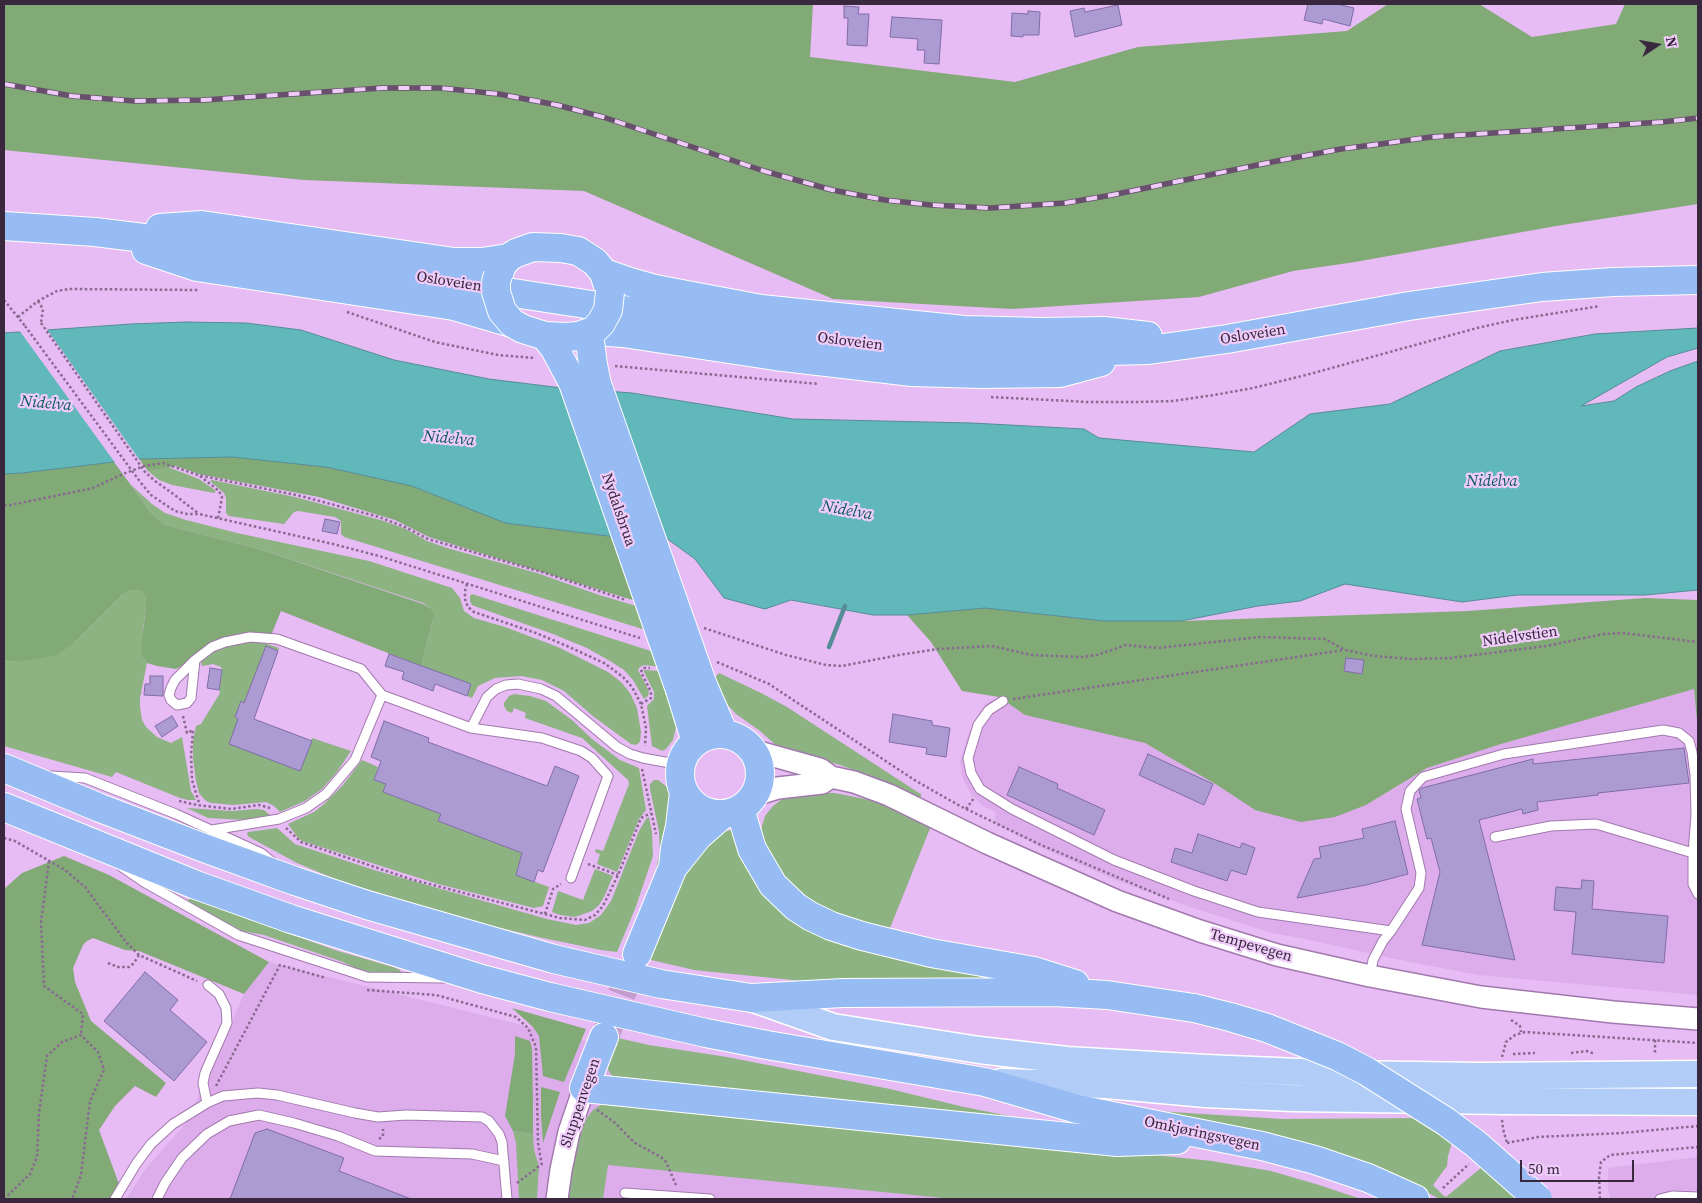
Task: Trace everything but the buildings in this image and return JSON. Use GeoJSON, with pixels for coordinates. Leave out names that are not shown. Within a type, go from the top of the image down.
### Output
{"type":"FeatureCollection","features":[{"type":"Feature","properties":{"kind":"highway"},"geometry":{"type":"LineString","coordinates":[[95,232],[202,225],[454,262],[482,262],[503,267]]}},
{"type":"Feature","properties":{"kind":"highway","name":"Osloveien"},"geometry":{"type":"LineString","coordinates":[[4,226],[95,232],[200,245],[755,330],[884,347],[991,354],[1149,350],[1291,329],[1409,306],[1533,288],[1613,282],[1698,280]]}},
{"type":"Feature","properties":{"kind":"highway"},"geometry":{"type":"LineString","coordinates":[[95,232],[197,267],[454,306],[512,322]]}},
{"type":"Feature","properties":{"kind":"highway"},"geometry":{"type":"LineString","coordinates":[[591,332],[601,323],[608,310],[607,282],[595,262],[578,251],[561,248],[533,248],[516,253],[503,267],[496,282],[498,301],[502,312],[522,329],[545,336],[567,337],[591,332],[883,369],[912,372],[981,374],[1060,373],[1149,350]]}},
{"type":"Feature","properties":{"kind":"highway"},"geometry":{"type":"LineString","coordinates":[[607,282],[761,309],[964,330],[1104,331],[1207,342]]}},
{"type":"Feature","properties":{"kind":"highway","name":"Nydalsbrua"},"geometry":{"type":"LineString","coordinates":[[591,332],[593,365],[597,384],[691,686]]}},
{"type":"Feature","properties":{"kind":"highway","name":"Nydalsbrua"},"geometry":{"type":"LineString","coordinates":[[545,336],[555,349],[573,383],[691,686]]}},
{"type":"Feature","properties":{"kind":"highway"},"geometry":{"type":"LineString","coordinates":[[691,686],[724,734]]}},
{"type":"Feature","properties":{"kind":"highway"},"geometry":{"type":"LineString","coordinates":[[691,686],[696,742]]}},
{"type":"Feature","properties":{"kind":"highway"},"geometry":{"type":"LineString","coordinates":[[637,954],[673,867],[698,836],[739,806],[759,785],[759,765],[752,750],[742,740],[724,734],[705,737],[689,748],[681,765],[680,774],[684,792],[673,867]]}},
{"type":"Feature","properties":{"kind":"highway"},"geometry":{"type":"LineString","coordinates":[[11,771],[100,808],[295,881],[375,907],[554,959],[661,984],[751,998],[843,993],[1005,992],[1107,995],[1194,1008],[1230,1017],[1266,1028],[1337,1056],[1366,1071],[1404,1094],[1476,1144],[1538,1199]]}},
{"type":"Feature","properties":{"kind":"highway"},"geometry":{"type":"LineString","coordinates":[[684,792],[696,806],[712,814],[739,806]]}},
{"type":"Feature","properties":{"kind":"highway"},"geometry":{"type":"LineString","coordinates":[[739,806],[752,850],[772,885],[796,907],[810,916],[831,926],[862,936],[931,953],[1034,971],[1107,995]]}},
{"type":"Feature","properties":{"kind":"highway","name":"Omkjøringsvegen"},"geometry":{"type":"LineString","coordinates":[[4,807],[196,885],[291,919],[482,979],[550,998],[721,1036],[985,1082],[1076,1109],[1224,1138],[1315,1160],[1368,1178],[1415,1199]]}},
{"type":"Feature","properties":{"kind":"highway","name":"Sluppenvegen"},"geometry":{"type":"LineString","coordinates":[[584,1088],[604,1037]]}},
{"type":"Feature","properties":{"kind":"highway"},"geometry":{"type":"LineString","coordinates":[[584,1088],[1118,1142],[1224,1138]]}},
{"type":"Feature","properties":{"kind":"main road"},"geometry":{"type":"LineString","coordinates":[[751,998],[833,1027],[979,1050],[1067,1060],[1328,1074],[1480,1076],[1698,1074]]}},
{"type":"Feature","properties":{"kind":"main road"},"geometry":{"type":"LineString","coordinates":[[985,1082],[1107,1085],[1205,1094],[1293,1098],[1698,1102]]}},
{"type":"Feature","properties":{"kind":"street","name":"Tempevegen"},"geometry":{"type":"LineString","coordinates":[[752,750],[820,769],[831,777],[854,782],[889,795],[979,840],[1117,901],[1177,923],[1277,955],[1433,989],[1491,998],[1612,1012],[1698,1019]]}},
{"type":"Feature","properties":{"kind":"street"},"geometry":{"type":"LineString","coordinates":[[739,806],[778,788],[822,783],[831,777]]}},
{"type":"Feature","properties":{"kind":"street","name":"Sluppenvegen"},"geometry":{"type":"LineString","coordinates":[[557,1199],[569,1132],[584,1088]]}},
{"type":"Feature","properties":{"kind":"lane"},"geometry":{"type":"LineString","coordinates":[[196,660],[192,698],[182,705],[177,705],[171,700],[169,695],[175,680],[196,660],[212,647],[225,642],[250,637],[277,639],[293,643],[361,669],[382,695],[471,728],[542,738],[581,751],[592,758],[608,776],[571,878]]}},
{"type":"Feature","properties":{"kind":"lane"},"geometry":{"type":"LineString","coordinates":[[471,728],[487,697],[496,689],[506,685],[518,684],[541,689],[556,696],[617,747],[630,754],[681,765]]}},
{"type":"Feature","properties":{"kind":"lane"},"geometry":{"type":"LineString","coordinates":[[211,830],[279,819],[306,808],[326,794],[356,760],[382,695]]}},
{"type":"Feature","properties":{"kind":"lane"},"geometry":{"type":"LineString","coordinates":[[1002,701],[989,710],[978,725],[968,758],[971,773],[980,789],[1012,809],[1114,860],[1203,894],[1258,912],[1391,931]]}},
{"type":"Feature","properties":{"kind":"lane"},"geometry":{"type":"LineString","coordinates":[[1370,976],[1374,960],[1383,941],[1419,888],[1421,874],[1406,809],[1410,791],[1423,777],[1504,754],[1663,730],[1679,734],[1689,741],[1692,752],[1696,815],[1693,884],[1698,894]]}},
{"type":"Feature","properties":{"kind":"lane"},"geometry":{"type":"LineString","coordinates":[[11,771],[85,778],[176,814],[261,853],[295,881]]}},
{"type":"Feature","properties":{"kind":"lane"},"geometry":{"type":"LineString","coordinates":[[1495,836],[1551,826],[1596,824],[1693,853]]}},
{"type":"Feature","properties":{"kind":"lane"},"geometry":{"type":"LineString","coordinates":[[207,1103],[203,1083],[205,1073],[226,1023],[226,1008],[218,994],[208,985]]}},
{"type":"Feature","properties":{"kind":"lane"},"geometry":{"type":"LineString","coordinates":[[115,1199],[136,1164],[152,1144],[173,1124],[222,1096],[258,1093],[277,1095],[378,1117],[406,1115],[482,1117],[489,1121],[499,1134],[504,1161],[507,1199]]}},
{"type":"Feature","properties":{"kind":"lane"},"geometry":{"type":"LineString","coordinates":[[157,1199],[182,1158],[207,1134],[230,1121],[259,1115],[329,1134],[375,1151],[472,1154],[504,1161]]}},
{"type":"Feature","properties":{"kind":"lane"},"geometry":{"type":"LineString","coordinates":[[625,1193],[710,1199]]}},
{"type":"Feature","properties":{"kind":"lane"},"geometry":{"type":"LineString","coordinates":[[1660,1199],[1672,1196],[1698,1197]]}},
{"type":"Feature","properties":{"kind":"path"},"geometry":{"type":"LineString","coordinates":[[4,300],[26,326],[141,483],[155,498],[175,511],[199,514],[342,546],[467,584]]}},
{"type":"Feature","properties":{"kind":"path"},"geometry":{"type":"LineString","coordinates":[[18,317],[38,301],[43,309],[41,323],[145,472],[199,514]]}},
{"type":"Feature","properties":{"kind":"path"},"geometry":{"type":"LineString","coordinates":[[198,475],[219,491],[222,497],[218,519]]}},
{"type":"Feature","properties":{"kind":"path","name":"Nidelvstien"},"geometry":{"type":"LineString","coordinates":[[1002,701],[1345,650],[1374,656],[1451,658],[1546,646],[1604,634],[1623,633],[1698,642]]}},
{"type":"Feature","properties":{"kind":"path"},"geometry":{"type":"LineString","coordinates":[[182,705],[187,733],[193,730],[192,780],[200,806]]}},
{"type":"Feature","properties":{"kind":"path"},"geometry":{"type":"LineString","coordinates":[[173,800],[200,806],[231,809],[259,806],[270,808],[287,830],[301,842],[410,878],[560,918],[585,920],[595,915],[603,906],[618,876],[641,818],[651,813]]}},
{"type":"Feature","properties":{"kind":"path"},"geometry":{"type":"LineString","coordinates":[[4,838],[16,841],[65,870],[85,887],[127,943],[139,955],[208,985]]}},
{"type":"Feature","properties":{"kind":"path"},"geometry":{"type":"LineString","coordinates":[[49,861],[41,922],[44,986],[84,1014],[80,1035]]}},
{"type":"Feature","properties":{"kind":"path"},"geometry":{"type":"LineString","coordinates":[[601,868],[618,876]]}},
{"type":"Feature","properties":{"kind":"path"},"geometry":{"type":"LineString","coordinates":[[545,914],[553,889],[571,878]]}},
{"type":"Feature","properties":{"kind":"path"},"geometry":{"type":"LineString","coordinates":[[108,963],[118,967],[129,966],[134,963],[139,955]]}},
{"type":"Feature","properties":{"kind":"path"},"geometry":{"type":"LineString","coordinates":[[207,1103],[280,965],[332,979]]}},
{"type":"Feature","properties":{"kind":"path"},"geometry":{"type":"LineString","coordinates":[[364,989],[436,995],[516,1017],[528,1028],[536,1047],[538,1143],[543,1169]]}},
{"type":"Feature","properties":{"kind":"path"},"geometry":{"type":"LineString","coordinates":[[1502,1063],[1503,1049],[1506,1042],[1521,1032],[1698,1043]]}},
{"type":"Feature","properties":{"kind":"path"},"geometry":{"type":"LineString","coordinates":[[4,1199],[30,1174],[37,1157],[39,1113],[47,1056],[62,1042],[80,1035]]}},
{"type":"Feature","properties":{"kind":"path"},"geometry":{"type":"LineString","coordinates":[[72,1199],[81,1175],[90,1101],[104,1070],[98,1052],[80,1035]]}},
{"type":"Feature","properties":{"kind":"path"},"geometry":{"type":"LineString","coordinates":[[1655,1040],[1655,1058]]}},
{"type":"Feature","properties":{"kind":"path"},"geometry":{"type":"LineString","coordinates":[[584,1088],[599,1113],[614,1122],[635,1143],[666,1162],[679,1197]]}},
{"type":"Feature","properties":{"kind":"path"},"geometry":{"type":"LineString","coordinates":[[1502,1116],[1507,1143],[1538,1137],[1622,1133],[1698,1126]]}},
{"type":"Feature","properties":{"kind":"path"},"geometry":{"type":"LineString","coordinates":[[370,1148],[383,1136],[383,1128]]}},
{"type":"Feature","properties":{"kind":"path"},"geometry":{"type":"LineString","coordinates":[[1600,1199],[1599,1177],[1601,1162],[1610,1155],[1698,1147]]}},
{"type":"Feature","properties":{"kind":"path"},"geometry":{"type":"LineString","coordinates":[[1442,1188],[1476,1159]]}},
{"type":"Feature","properties":{"kind":"path"},"geometry":{"type":"LineString","coordinates":[[515,1175],[516,1184],[542,1164]]}},
{"type":"Feature","properties":{"kind":"shaded area"},"geometry":{"type":"Polygon","coordinates":[[[4,4],[813,4],[810,57],[1015,82],[1138,47],[1347,31],[1388,4],[1479,4],[1532,37],[1616,24],[1625,4],[1698,4],[1698,204],[1293,271],[1199,297],[1012,309],[833,299],[584,191],[304,180],[4,150],[4,4]]]}},
{"type":"Feature","properties":{"kind":"shaded area"},"geometry":{"type":"Polygon","coordinates":[[[232,457],[326,467],[412,486],[505,523],[616,537],[639,602],[429,537],[395,520],[319,497],[199,474],[176,466],[148,471],[139,459],[232,457]]]}},
{"type":"Feature","properties":{"kind":"shaded area"},"geometry":{"type":"Polygon","coordinates":[[[114,462],[152,514],[165,525],[256,548],[430,608],[434,613],[421,666],[281,611],[272,633],[238,636],[176,669],[157,666],[147,663],[142,657],[141,647],[146,597],[141,590],[131,590],[122,595],[75,642],[57,655],[18,662],[4,660],[4,474],[114,462]]]}},
{"type":"Feature","properties":{"kind":"shaded area"},"geometry":{"type":"Polygon","coordinates":[[[168,467],[199,479],[216,491],[214,493],[172,485],[159,480],[148,471],[168,467]]]}},
{"type":"Feature","properties":{"kind":"shaded area"},"geometry":{"type":"Polygon","coordinates":[[[210,481],[295,497],[384,521],[447,548],[537,573],[640,607],[649,631],[344,537],[341,534],[341,521],[335,517],[298,511],[294,512],[284,524],[229,516],[226,513],[224,493],[210,481]]]}},
{"type":"Feature","properties":{"kind":"shaded area"},"geometry":{"type":"Polygon","coordinates":[[[131,485],[165,513],[186,520],[237,533],[369,561],[452,588],[460,598],[464,611],[474,618],[505,627],[558,647],[608,672],[621,682],[630,693],[637,708],[641,732],[640,742],[636,745],[631,744],[594,717],[564,691],[542,680],[521,676],[495,678],[478,686],[472,698],[467,696],[471,684],[421,666],[433,619],[430,608],[423,603],[256,548],[165,525],[152,514],[131,485]]]}},
{"type":"Feature","properties":{"kind":"shaded area"},"geometry":{"type":"Polygon","coordinates":[[[131,590],[141,590],[146,596],[142,657],[147,663],[140,698],[142,720],[146,727],[157,737],[171,743],[182,737],[191,791],[196,800],[180,798],[116,772],[112,777],[4,746],[4,660],[18,662],[75,642],[122,595],[131,590]]]}},
{"type":"Feature","properties":{"kind":"shaded area"},"geometry":{"type":"Polygon","coordinates":[[[472,594],[654,652],[661,667],[644,665],[638,670],[649,691],[648,696],[644,699],[633,680],[624,670],[610,661],[587,648],[553,634],[472,605],[470,596],[472,594]]]}},
{"type":"Feature","properties":{"kind":"shaded area"},"geometry":{"type":"Polygon","coordinates":[[[1645,598],[1698,600],[1698,721],[1694,689],[1501,744],[1427,768],[1366,805],[1335,817],[1301,822],[1255,810],[1217,785],[1145,743],[1025,715],[999,697],[962,691],[931,642],[907,615],[985,608],[1104,621],[1181,621],[1468,611],[1645,598]]]}},
{"type":"Feature","properties":{"kind":"shaded area"},"geometry":{"type":"Polygon","coordinates":[[[258,641],[279,648],[278,651],[266,646],[245,703],[241,702],[235,717],[300,770],[312,738],[351,751],[337,772],[322,789],[305,801],[280,812],[266,802],[234,805],[206,801],[199,793],[193,759],[193,740],[196,726],[201,724],[220,693],[222,670],[221,667],[213,664],[202,666],[201,661],[215,649],[258,641]]]}},
{"type":"Feature","properties":{"kind":"shaded area"},"geometry":{"type":"Polygon","coordinates":[[[644,670],[662,671],[677,723],[673,740],[662,751],[652,746],[647,706],[654,699],[654,692],[644,670]]]}},
{"type":"Feature","properties":{"kind":"shaded area"},"geometry":{"type":"Polygon","coordinates":[[[719,673],[787,707],[921,794],[921,798],[868,775],[837,764],[804,757],[778,747],[736,714],[724,701],[713,680],[719,673]]]}},
{"type":"Feature","properties":{"kind":"shaded area"},"geometry":{"type":"Polygon","coordinates":[[[1694,689],[1698,721],[1698,995],[1478,975],[1272,933],[1193,908],[1118,881],[1044,849],[996,824],[995,812],[982,805],[971,794],[963,779],[960,762],[975,719],[985,704],[999,697],[1025,715],[1145,743],[1217,785],[1255,810],[1366,805],[1427,768],[1501,744],[1694,689]]]}},
{"type":"Feature","properties":{"kind":"shaded area"},"geometry":{"type":"Polygon","coordinates":[[[514,694],[546,701],[620,760],[639,768],[646,810],[639,819],[617,872],[597,864],[600,854],[595,852],[596,849],[603,851],[629,784],[628,780],[582,738],[525,718],[526,713],[514,708],[512,713],[507,711],[504,703],[509,696],[514,694]]]}},
{"type":"Feature","properties":{"kind":"shaded area"},"geometry":{"type":"Polygon","coordinates":[[[362,760],[378,767],[374,780],[386,784],[383,792],[441,814],[438,821],[522,853],[516,875],[549,887],[543,906],[534,908],[438,884],[302,841],[298,838],[288,824],[314,812],[324,804],[343,785],[362,760]]]}},
{"type":"Feature","properties":{"kind":"shaded area"},"geometry":{"type":"Polygon","coordinates":[[[654,780],[658,780],[667,787],[674,805],[671,839],[625,953],[656,870],[660,852],[659,832],[650,789],[650,784],[654,780]]]}},
{"type":"Feature","properties":{"kind":"shaded area"},"geometry":{"type":"Polygon","coordinates":[[[809,793],[835,793],[865,799],[905,812],[931,826],[888,933],[834,916],[793,889],[768,857],[762,838],[762,826],[765,816],[773,806],[785,797],[809,793]]]}},
{"type":"Feature","properties":{"kind":"shaded area"},"geometry":{"type":"Polygon","coordinates":[[[187,808],[232,811],[257,809],[264,810],[270,815],[247,820],[208,818],[187,808]]]}},
{"type":"Feature","properties":{"kind":"shaded area"},"geometry":{"type":"Polygon","coordinates":[[[649,817],[653,856],[635,909],[617,952],[483,924],[385,895],[335,879],[297,863],[249,837],[247,834],[248,832],[277,828],[295,844],[374,870],[547,919],[576,925],[589,923],[601,915],[611,901],[639,831],[649,817]]]}},
{"type":"Feature","properties":{"kind":"shaded area"},"geometry":{"type":"Polygon","coordinates":[[[735,829],[780,908],[1034,977],[922,982],[802,981],[694,970],[647,959],[684,866],[714,834],[735,829]]]}},
{"type":"Feature","properties":{"kind":"shaded area"},"geometry":{"type":"Polygon","coordinates":[[[64,856],[109,875],[269,962],[244,994],[139,951],[125,950],[93,938],[87,941],[83,945],[73,968],[75,982],[91,1021],[166,1083],[156,1097],[135,1086],[115,1106],[99,1130],[119,1184],[109,1199],[4,1199],[4,889],[22,873],[64,856]]]}},
{"type":"Feature","properties":{"kind":"shaded area"},"geometry":{"type":"Polygon","coordinates":[[[595,869],[613,876],[599,905],[592,911],[575,917],[552,912],[558,891],[583,900],[595,869]]]}},
{"type":"Feature","properties":{"kind":"shaded area"},"geometry":{"type":"Polygon","coordinates":[[[189,898],[338,951],[393,967],[401,972],[370,972],[357,969],[343,962],[264,935],[242,931],[196,906],[188,901],[189,898]]]}},
{"type":"Feature","properties":{"kind":"shaded area"},"geometry":{"type":"Polygon","coordinates":[[[269,962],[959,1134],[1123,1150],[1273,1173],[1357,1199],[126,1199],[147,1167],[187,1122],[244,994],[269,962]]]}},
{"type":"Feature","properties":{"kind":"shaded area"},"geometry":{"type":"Polygon","coordinates":[[[512,1008],[586,1029],[564,1082],[543,1076],[539,1036],[533,1027],[512,1008]]]}},
{"type":"Feature","properties":{"kind":"shaded area"},"geometry":{"type":"Polygon","coordinates":[[[515,1036],[530,1041],[532,1049],[533,1134],[513,1131],[505,1116],[515,1054],[515,1036]]]}},
{"type":"Feature","properties":{"kind":"shaded area"},"geometry":{"type":"Polygon","coordinates":[[[618,1038],[890,1089],[964,1107],[1049,1124],[616,1080],[607,1067],[607,1061],[618,1038]]]}},
{"type":"Feature","properties":{"kind":"shaded area"},"geometry":{"type":"Polygon","coordinates":[[[541,1087],[560,1092],[543,1143],[541,1116],[541,1087]]]}},
{"type":"Feature","properties":{"kind":"shaded area"},"geometry":{"type":"Polygon","coordinates":[[[604,1103],[1212,1161],[1271,1171],[1361,1199],[954,1199],[608,1165],[603,1199],[568,1199],[571,1165],[580,1127],[593,1110],[604,1103]]]}},
{"type":"Feature","properties":{"kind":"shaded area"},"geometry":{"type":"Polygon","coordinates":[[[1140,1110],[1282,1119],[1419,1118],[1452,1142],[1447,1166],[1433,1185],[1444,1196],[1446,1197],[1482,1167],[1519,1199],[1440,1199],[1406,1182],[1140,1110]]]}},
{"type":"Feature","properties":{"kind":"shaded area"},"geometry":{"type":"Polygon","coordinates":[[[513,1131],[533,1134],[534,1150],[539,1166],[537,1199],[519,1199],[516,1143],[513,1131]]]}},
{"type":"Feature","properties":{"kind":"shaded area"},"geometry":{"type":"Polygon","coordinates":[[[1698,1157],[1698,1199],[1610,1199],[1608,1168],[1698,1157]]]}},
{"type":"Feature","properties":{"kind":"water","name":"Nidelva"},"geometry":{"type":"Polygon","coordinates":[[[186,322],[246,323],[301,330],[394,360],[489,379],[554,387],[632,393],[793,419],[972,423],[1084,429],[1099,438],[1254,452],[1310,414],[1390,404],[1500,351],[1595,334],[1698,328],[1698,348],[1667,357],[1581,406],[1614,401],[1636,387],[1670,371],[1698,361],[1698,590],[1645,595],[1517,595],[1462,602],[1345,584],[1300,601],[1258,606],[1181,621],[1104,621],[985,608],[907,615],[873,615],[791,600],[765,609],[724,598],[695,559],[666,538],[616,537],[505,523],[412,486],[326,467],[232,457],[139,459],[4,474],[4,333],[186,322]]]}},
{"type":"Feature","properties":{"kind":"pier"},"geometry":{"type":"Polygon","coordinates":[[[46,328],[141,461],[116,464],[19,330],[46,328]]]}},
{"type":"Feature","properties":{"kind":"waterway"},"geometry":{"type":"LineString","coordinates":[[829,647],[845,606]]}},
{"type":"Feature","properties":{"kind":"tunnel"},"geometry":{"type":"LineString","coordinates":[[606,1034],[637,955]]}},
{"type":"Feature","properties":{"kind":"railway"},"geometry":{"type":"LineString","coordinates":[[4,84],[72,96],[134,101],[204,100],[382,88],[440,88],[499,94],[557,105],[603,117],[764,171],[832,190],[885,200],[990,208],[1065,203],[1341,149],[1431,137],[1698,118]]}}]}
